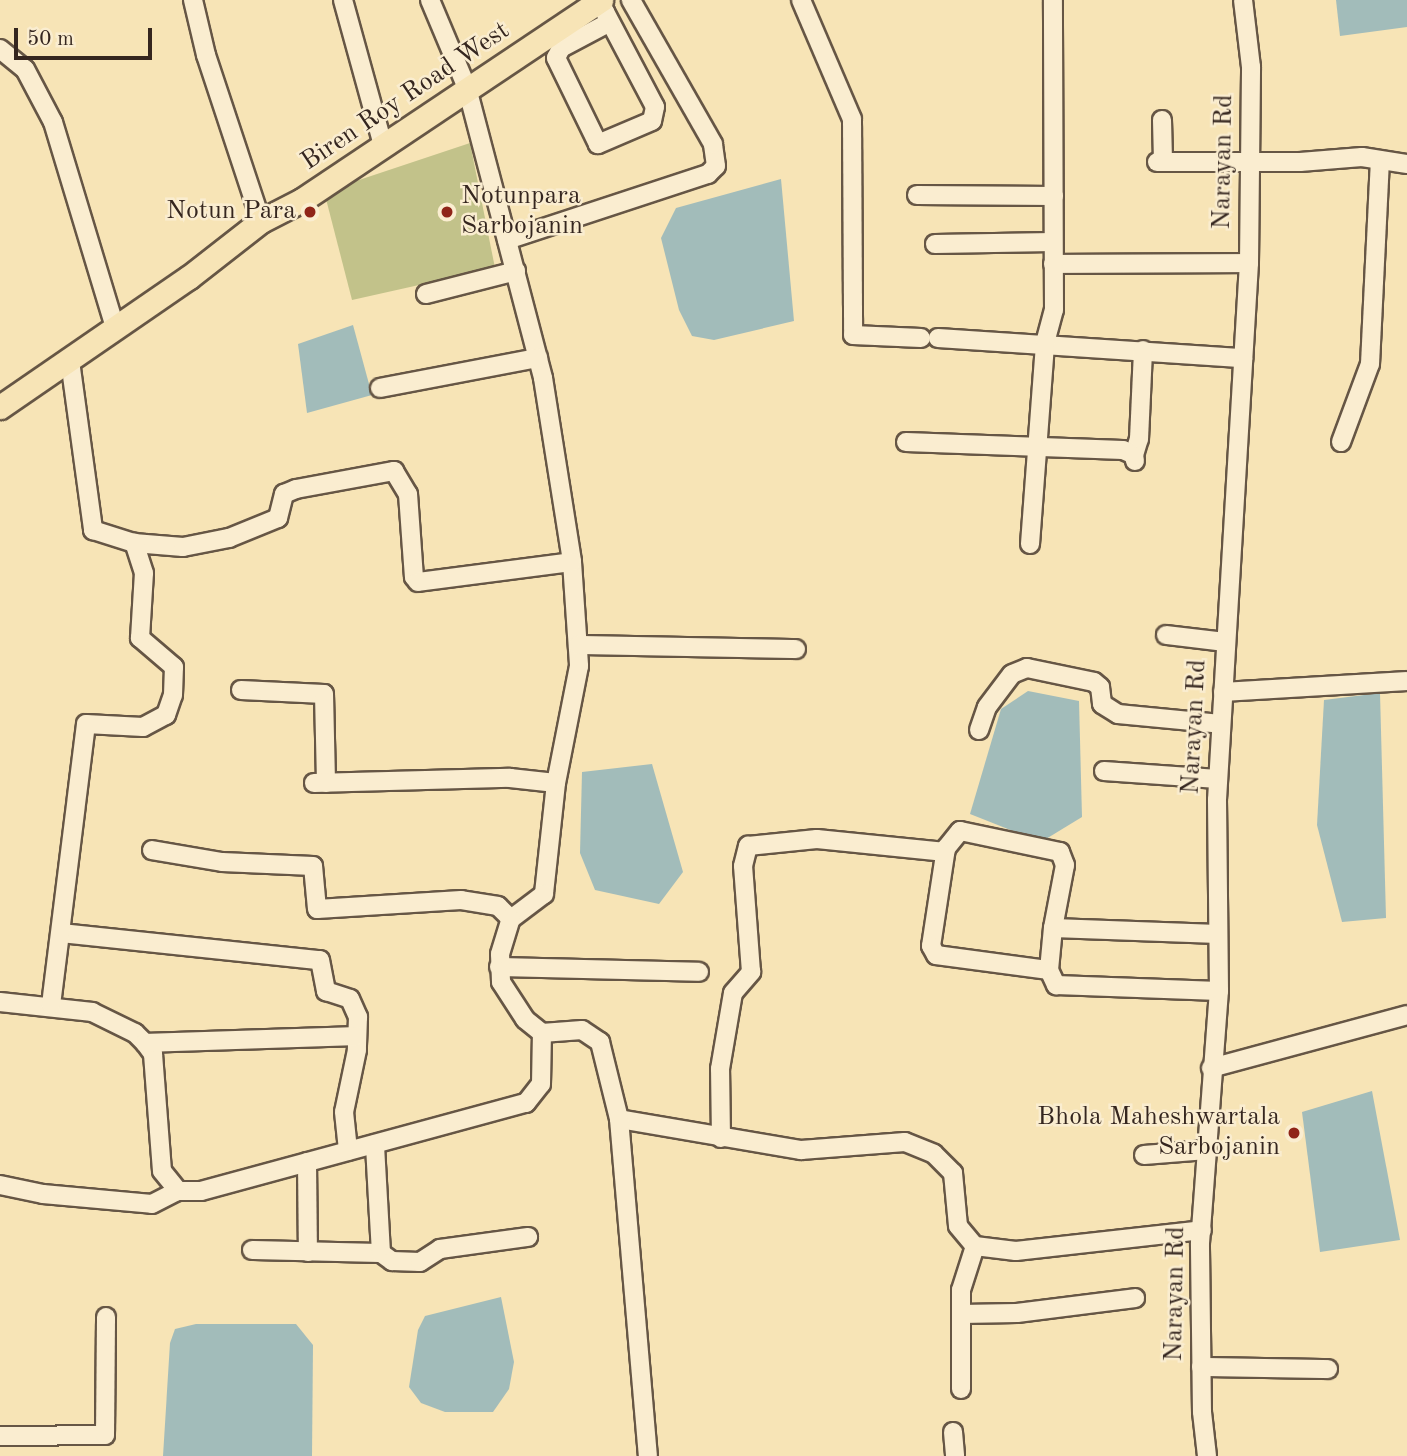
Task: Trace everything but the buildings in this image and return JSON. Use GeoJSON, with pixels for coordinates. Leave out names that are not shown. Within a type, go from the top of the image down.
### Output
{"type":"FeatureCollection","features":[{"type":"Feature","properties":{"kind":"main road","name":"Biren Roy Road West"},"geometry":{"type":"LineString","coordinates":[[0,407],[70,361],[261,221],[302,200],[600,1]]}},
{"type":"Feature","properties":{"kind":"street"},"geometry":{"type":"LineString","coordinates":[[193,0],[206,55],[261,221]]}},
{"type":"Feature","properties":{"kind":"street"},"geometry":{"type":"LineString","coordinates":[[343,0],[383,145]]}},
{"type":"Feature","properties":{"kind":"street"},"geometry":{"type":"LineString","coordinates":[[430,0],[467,88],[538,358],[572,562],[579,666],[556,783],[544,894],[511,919],[499,967],[501,982],[525,1018],[542,1032],[582,1030],[600,1042],[619,1119],[648,1456]]}},
{"type":"Feature","properties":{"kind":"street"},"geometry":{"type":"LineString","coordinates":[[507,240],[708,174],[716,166],[713,144],[631,0]]}},
{"type":"Feature","properties":{"kind":"street"},"geometry":{"type":"LineString","coordinates":[[802,0],[852,119],[853,335],[1045,343],[1242,358]]}},
{"type":"Feature","properties":{"kind":"street"},"geometry":{"type":"LineString","coordinates":[[1030,544],[1045,343],[1054,310],[1053,0]]}},
{"type":"Feature","properties":{"kind":"street","name":"Narayan Rd"},"geometry":{"type":"LineString","coordinates":[[1207,1456],[1201,1367],[1202,1230],[1211,1069],[1219,991],[1218,779],[1249,263],[1251,67],[1243,0]]}},
{"type":"Feature","properties":{"kind":"street"},"geometry":{"type":"LineString","coordinates":[[600,1],[654,114],[652,121],[598,144],[556,58],[561,48],[610,22]]}},
{"type":"Feature","properties":{"kind":"street"},"geometry":{"type":"LineString","coordinates":[[0,49],[25,69],[53,122],[115,327]]}},
{"type":"Feature","properties":{"kind":"street"},"geometry":{"type":"LineString","coordinates":[[1161,120],[1160,162],[1380,160],[1407,164]]}},
{"type":"Feature","properties":{"kind":"street"},"geometry":{"type":"LineString","coordinates":[[1342,442],[1370,364],[1380,160]]}},
{"type":"Feature","properties":{"kind":"street"},"geometry":{"type":"LineString","coordinates":[[917,195],[1054,196]]}},
{"type":"Feature","properties":{"kind":"street"},"geometry":{"type":"LineString","coordinates":[[935,244],[1053,242]]}},
{"type":"Feature","properties":{"kind":"street"},"geometry":{"type":"LineString","coordinates":[[1053,264],[1249,263]]}},
{"type":"Feature","properties":{"kind":"street"},"geometry":{"type":"LineString","coordinates":[[426,294],[516,271]]}},
{"type":"Feature","properties":{"kind":"street"},"geometry":{"type":"LineString","coordinates":[[906,442],[1122,450],[1135,458],[1139,439],[1143,350]]}},
{"type":"Feature","properties":{"kind":"street"},"geometry":{"type":"LineString","coordinates":[[380,388],[538,358]]}},
{"type":"Feature","properties":{"kind":"street"},"geometry":{"type":"LineString","coordinates":[[70,361],[93,530],[134,542],[184,547],[229,538],[278,518],[284,494],[296,489],[394,471],[408,494],[414,577],[418,582],[572,562]]}},
{"type":"Feature","properties":{"kind":"street"},"geometry":{"type":"LineString","coordinates":[[51,1005],[86,724],[143,727],[166,715],[173,695],[174,667],[141,638],[144,573],[134,542]]}},
{"type":"Feature","properties":{"kind":"street"},"geometry":{"type":"LineString","coordinates":[[1166,635],[1225,642]]}},
{"type":"Feature","properties":{"kind":"street"},"geometry":{"type":"LineString","coordinates":[[578,645],[796,649]]}},
{"type":"Feature","properties":{"kind":"street"},"geometry":{"type":"LineString","coordinates":[[979,730],[987,707],[1012,674],[1027,668],[1094,682],[1108,710],[1221,724]]}},
{"type":"Feature","properties":{"kind":"street"},"geometry":{"type":"LineString","coordinates":[[1223,692],[1407,681]]}},
{"type":"Feature","properties":{"kind":"street"},"geometry":{"type":"LineString","coordinates":[[241,690],[324,694],[320,783],[510,778],[556,783]]}},
{"type":"Feature","properties":{"kind":"street"},"geometry":{"type":"LineString","coordinates":[[1104,771],[1218,779]]}},
{"type":"Feature","properties":{"kind":"street"},"geometry":{"type":"LineString","coordinates":[[1049,970],[933,951],[945,852],[951,836],[960,831],[1060,852],[1065,865],[1053,928],[1049,970],[1056,985],[1219,991]]}},
{"type":"Feature","properties":{"kind":"street"},"geometry":{"type":"LineString","coordinates":[[720,1138],[720,1069],[733,993],[751,972],[743,866],[748,846],[817,839],[945,852]]}},
{"type":"Feature","properties":{"kind":"street"},"geometry":{"type":"LineString","coordinates":[[152,850],[222,862],[313,866],[317,909],[461,900],[498,906],[511,919]]}},
{"type":"Feature","properties":{"kind":"street"},"geometry":{"type":"LineString","coordinates":[[1053,928],[1218,934]]}},
{"type":"Feature","properties":{"kind":"street"},"geometry":{"type":"LineString","coordinates":[[61,933],[316,958],[326,991],[350,999],[355,1005],[357,1036],[346,1090],[348,1152]]}},
{"type":"Feature","properties":{"kind":"street"},"geometry":{"type":"LineString","coordinates":[[499,967],[699,972]]}},
{"type":"Feature","properties":{"kind":"street"},"geometry":{"type":"LineString","coordinates":[[0,1002],[51,1005],[92,1012],[135,1033],[153,1054],[162,1171],[178,1191]]}},
{"type":"Feature","properties":{"kind":"street"},"geometry":{"type":"LineString","coordinates":[[1211,1069],[1407,1015]]}},
{"type":"Feature","properties":{"kind":"street"},"geometry":{"type":"LineString","coordinates":[[0,1185],[43,1195],[152,1204],[178,1191],[201,1191],[526,1103],[541,1084],[542,1032]]}},
{"type":"Feature","properties":{"kind":"street"},"geometry":{"type":"LineString","coordinates":[[145,1044],[357,1036]]}},
{"type":"Feature","properties":{"kind":"street"},"geometry":{"type":"LineString","coordinates":[[619,1119],[801,1150],[905,1142],[925,1150],[953,1173],[958,1226],[975,1246],[1016,1251],[1202,1230]]}},
{"type":"Feature","properties":{"kind":"street"},"geometry":{"type":"LineString","coordinates":[[375,1144],[381,1253]]}},
{"type":"Feature","properties":{"kind":"street"},"geometry":{"type":"LineString","coordinates":[[1144,1155],[1207,1150]]}},
{"type":"Feature","properties":{"kind":"street"},"geometry":{"type":"LineString","coordinates":[[307,1163],[308,1252]]}},
{"type":"Feature","properties":{"kind":"street"},"geometry":{"type":"LineString","coordinates":[[252,1250],[381,1253],[392,1261],[421,1262],[440,1249],[528,1237]]}},
{"type":"Feature","properties":{"kind":"street"},"geometry":{"type":"LineString","coordinates":[[961,1389],[963,1279],[975,1246]]}},
{"type":"Feature","properties":{"kind":"street"},"geometry":{"type":"LineString","coordinates":[[961,1314],[1017,1313],[1135,1298]]}},
{"type":"Feature","properties":{"kind":"street"},"geometry":{"type":"LineString","coordinates":[[0,1436],[105,1435],[106,1317]]}},
{"type":"Feature","properties":{"kind":"street"},"geometry":{"type":"LineString","coordinates":[[1201,1367],[1328,1369]]}},
{"type":"Feature","properties":{"kind":"street"},"geometry":{"type":"LineString","coordinates":[[953,1432],[955,1456]]}},
{"type":"Feature","properties":{"kind":"green space"},"geometry":{"type":"Polygon","coordinates":[[[470,143],[495,268],[352,300],[326,199],[341,186],[470,143]]]}},
{"type":"Feature","properties":{"kind":"water"},"geometry":{"type":"Polygon","coordinates":[[[1336,0],[1407,0],[1407,27],[1340,36],[1336,0]]]}},
{"type":"Feature","properties":{"kind":"water"},"geometry":{"type":"Polygon","coordinates":[[[781,179],[794,321],[714,340],[692,336],[679,310],[661,238],[676,208],[781,179]]]}},
{"type":"Feature","properties":{"kind":"water"},"geometry":{"type":"Polygon","coordinates":[[[353,325],[372,395],[307,413],[298,344],[353,325]]]}},
{"type":"Feature","properties":{"kind":"water"},"geometry":{"type":"Polygon","coordinates":[[[1028,691],[1079,701],[1082,817],[1041,842],[970,814],[1001,709],[1028,691]]]}},
{"type":"Feature","properties":{"kind":"water"},"geometry":{"type":"Polygon","coordinates":[[[1380,693],[1386,918],[1342,922],[1317,825],[1324,700],[1380,693]]]}},
{"type":"Feature","properties":{"kind":"water"},"geometry":{"type":"Polygon","coordinates":[[[652,764],[683,872],[659,904],[595,890],[580,853],[582,772],[652,764]]]}},
{"type":"Feature","properties":{"kind":"water"},"geometry":{"type":"Polygon","coordinates":[[[1372,1091],[1400,1240],[1320,1252],[1302,1112],[1372,1091]]]}},
{"type":"Feature","properties":{"kind":"water"},"geometry":{"type":"Polygon","coordinates":[[[501,1297],[514,1362],[509,1389],[493,1412],[445,1412],[421,1403],[409,1387],[418,1330],[425,1316],[501,1297]]]}},
{"type":"Feature","properties":{"kind":"water"},"geometry":{"type":"Polygon","coordinates":[[[196,1324],[296,1324],[313,1345],[312,1456],[163,1456],[170,1343],[175,1329],[196,1324]]]}},
{"type":"Feature","properties":{"kind":"place","name":"Notun Para"},"geometry":{"type":"Point","coordinates":[310,212]}},
{"type":"Feature","properties":{"kind":"place","name":"Notunpara Sarbojanin"},"geometry":{"type":"Point","coordinates":[447,212]}},
{"type":"Feature","properties":{"kind":"place","name":"Bhola Maheshwartala Sarbojanin"},"geometry":{"type":"Point","coordinates":[1294,1133]}}]}
